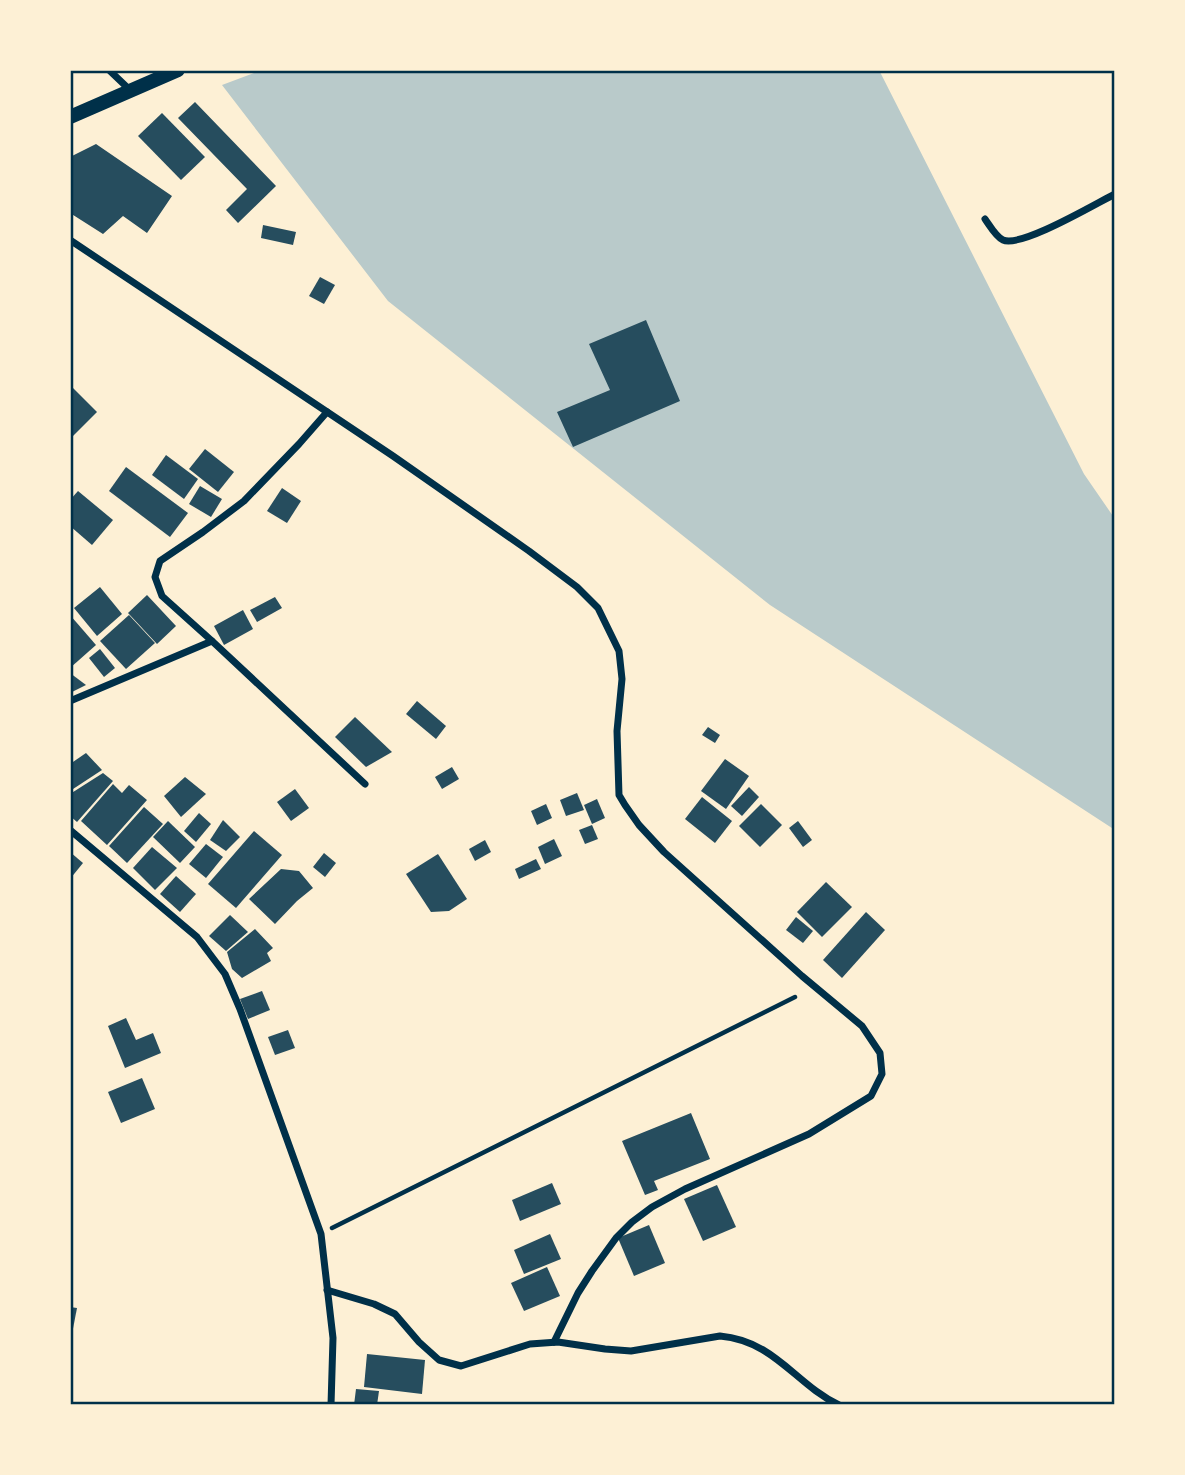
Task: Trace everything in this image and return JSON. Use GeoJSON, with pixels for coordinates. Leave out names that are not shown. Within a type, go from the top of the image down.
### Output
{"type":"FeatureCollection","features":[{"type":"Feature","properties":{"kind":"main road"},"geometry":{"type":"LineString","coordinates":[[70,117],[178,70]]}},
{"type":"Feature","properties":{"kind":"street"},"geometry":{"type":"LineString","coordinates":[[109,70],[132,91]]}},
{"type":"Feature","properties":{"kind":"street"},"geometry":{"type":"LineString","coordinates":[[985,219],[1000,239],[1011,242],[1044,230],[1115,194]]}},
{"type":"Feature","properties":{"kind":"street"},"geometry":{"type":"LineString","coordinates":[[70,240],[327,412],[578,587],[598,608],[619,651],[622,679],[617,731],[619,794],[625,805],[664,852],[862,1026],[880,1053],[882,1074],[871,1096],[809,1134],[685,1189],[652,1207],[632,1222],[616,1238],[592,1271],[554,1342]]}},
{"type":"Feature","properties":{"kind":"street"},"geometry":{"type":"LineString","coordinates":[[327,412],[244,501],[160,561],[155,578],[162,596],[365,784]]}},
{"type":"Feature","properties":{"kind":"street"},"geometry":{"type":"LineString","coordinates":[[70,701],[212,641]]}},
{"type":"Feature","properties":{"kind":"street"},"geometry":{"type":"LineString","coordinates":[[70,831],[197,937],[225,974],[321,1234],[333,1338],[331,1405]]}},
{"type":"Feature","properties":{"kind":"street"},"geometry":{"type":"LineString","coordinates":[[327,1290],[374,1304],[395,1314],[439,1360],[461,1366],[530,1344],[554,1342],[631,1351],[720,1336],[752,1343],[773,1355],[839,1405]]}},
{"type":"Feature","properties":{"kind":"path"},"geometry":{"type":"LineString","coordinates":[[321,1234],[795,998]]}},
{"type":"Feature","properties":{"kind":"shaded area"},"geometry":{"type":"Polygon","coordinates":[[[262,70],[879,70],[1084,474],[1115,519],[1115,830],[770,605],[388,301],[222,85],[262,70]]]}},
{"type":"Feature","properties":{"kind":"building"},"geometry":{"type":"Polygon","coordinates":[[[195,102],[276,186],[238,223],[226,210],[247,189],[178,118],[195,102]]]}},
{"type":"Feature","properties":{"kind":"building"},"geometry":{"type":"Polygon","coordinates":[[[162,113],[205,157],[181,180],[138,136],[162,113]]]}},
{"type":"Feature","properties":{"kind":"building"},"geometry":{"type":"Polygon","coordinates":[[[96,144],[172,196],[147,233],[123,216],[103,234],[70,213],[70,157],[96,144]]]}},
{"type":"Feature","properties":{"kind":"building"},"geometry":{"type":"Polygon","coordinates":[[[263,225],[296,232],[293,245],[261,238],[263,225]]]}},
{"type":"Feature","properties":{"kind":"building"},"geometry":{"type":"Polygon","coordinates":[[[320,277],[335,285],[324,304],[309,296],[320,277]]]}},
{"type":"Feature","properties":{"kind":"building"},"geometry":{"type":"Polygon","coordinates":[[[646,320],[680,401],[573,447],[557,412],[610,390],[589,344],[646,320]]]}},
{"type":"Feature","properties":{"kind":"building"},"geometry":{"type":"Polygon","coordinates":[[[70,385],[97,412],[70,439],[70,385]]]}},
{"type":"Feature","properties":{"kind":"building"},"geometry":{"type":"Polygon","coordinates":[[[205,449],[234,472],[218,492],[189,469],[205,449]]]}},
{"type":"Feature","properties":{"kind":"building"},"geometry":{"type":"Polygon","coordinates":[[[166,455],[198,479],[184,499],[152,475],[166,455]]]}},
{"type":"Feature","properties":{"kind":"building"},"geometry":{"type":"Polygon","coordinates":[[[126,467],[188,513],[170,537],[109,491],[126,467]]]}},
{"type":"Feature","properties":{"kind":"building"},"geometry":{"type":"Polygon","coordinates":[[[200,486],[222,499],[211,517],[189,504],[200,486]]]}},
{"type":"Feature","properties":{"kind":"building"},"geometry":{"type":"Polygon","coordinates":[[[282,488],[301,501],[287,523],[267,511],[282,488]]]}},
{"type":"Feature","properties":{"kind":"building"},"geometry":{"type":"Polygon","coordinates":[[[78,491],[113,520],[92,545],[70,526],[70,500],[78,491]]]}},
{"type":"Feature","properties":{"kind":"building"},"geometry":{"type":"Polygon","coordinates":[[[100,587],[122,614],[97,636],[74,608],[100,587]]]}},
{"type":"Feature","properties":{"kind":"building"},"geometry":{"type":"Polygon","coordinates":[[[147,595],[176,626],[157,644],[128,613],[147,595]]]}},
{"type":"Feature","properties":{"kind":"building"},"geometry":{"type":"Polygon","coordinates":[[[275,597],[282,608],[257,622],[250,610],[275,597]]]}},
{"type":"Feature","properties":{"kind":"building"},"geometry":{"type":"Polygon","coordinates":[[[243,610],[253,629],[224,645],[214,626],[243,610]]]}},
{"type":"Feature","properties":{"kind":"building"},"geometry":{"type":"Polygon","coordinates":[[[70,615],[96,645],[70,668],[70,615]]]}},
{"type":"Feature","properties":{"kind":"building"},"geometry":{"type":"Polygon","coordinates":[[[129,615],[155,643],[126,669],[100,641],[129,615]]]}},
{"type":"Feature","properties":{"kind":"building"},"geometry":{"type":"Polygon","coordinates":[[[100,649],[115,668],[104,677],[89,658],[100,649]]]}},
{"type":"Feature","properties":{"kind":"building"},"geometry":{"type":"Polygon","coordinates":[[[70,673],[86,685],[70,693],[70,673]]]}},
{"type":"Feature","properties":{"kind":"building"},"geometry":{"type":"Polygon","coordinates":[[[417,701],[446,726],[436,739],[406,714],[417,701]]]}},
{"type":"Feature","properties":{"kind":"building"},"geometry":{"type":"Polygon","coordinates":[[[355,717],[392,752],[366,767],[335,737],[355,717]]]}},
{"type":"Feature","properties":{"kind":"building"},"geometry":{"type":"Polygon","coordinates":[[[708,727],[720,735],[715,743],[702,735],[708,727]]]}},
{"type":"Feature","properties":{"kind":"building"},"geometry":{"type":"Polygon","coordinates":[[[86,753],[102,770],[70,791],[70,764],[86,753]]]}},
{"type":"Feature","properties":{"kind":"building"},"geometry":{"type":"Polygon","coordinates":[[[725,759],[749,776],[726,809],[701,791],[725,759]]]}},
{"type":"Feature","properties":{"kind":"building"},"geometry":{"type":"Polygon","coordinates":[[[452,767],[459,779],[442,789],[435,777],[452,767]]]}},
{"type":"Feature","properties":{"kind":"building"},"geometry":{"type":"Polygon","coordinates":[[[103,773],[113,781],[77,822],[70,816],[70,794],[103,773]]]}},
{"type":"Feature","properties":{"kind":"building"},"geometry":{"type":"Polygon","coordinates":[[[185,777],[206,794],[181,817],[164,796],[185,777]]]}},
{"type":"Feature","properties":{"kind":"building"},"geometry":{"type":"Polygon","coordinates":[[[113,784],[122,793],[129,785],[147,800],[107,845],[81,821],[113,784]]]}},
{"type":"Feature","properties":{"kind":"building"},"geometry":{"type":"Polygon","coordinates":[[[749,787],[759,797],[742,816],[731,806],[749,787]]]}},
{"type":"Feature","properties":{"kind":"building"},"geometry":{"type":"Polygon","coordinates":[[[295,789],[309,808],[291,821],[277,802],[295,789]]]}},
{"type":"Feature","properties":{"kind":"building"},"geometry":{"type":"Polygon","coordinates":[[[577,793],[584,810],[566,816],[560,800],[577,793]]]}},
{"type":"Feature","properties":{"kind":"building"},"geometry":{"type":"Polygon","coordinates":[[[702,797],[732,821],[715,843],[685,819],[702,797]]]}},
{"type":"Feature","properties":{"kind":"building"},"geometry":{"type":"Polygon","coordinates":[[[597,799],[605,818],[592,824],[584,805],[597,799]]]}},
{"type":"Feature","properties":{"kind":"building"},"geometry":{"type":"Polygon","coordinates":[[[546,804],[552,818],[537,825],[531,811],[546,804]]]}},
{"type":"Feature","properties":{"kind":"building"},"geometry":{"type":"Polygon","coordinates":[[[761,804],[782,825],[760,847],[739,826],[761,804]]]}},
{"type":"Feature","properties":{"kind":"building"},"geometry":{"type":"Polygon","coordinates":[[[144,807],[163,824],[127,863],[109,846],[144,807]]]}},
{"type":"Feature","properties":{"kind":"building"},"geometry":{"type":"Polygon","coordinates":[[[199,813],[211,824],[196,842],[184,831],[199,813]]]}},
{"type":"Feature","properties":{"kind":"building"},"geometry":{"type":"Polygon","coordinates":[[[223,820],[240,837],[226,851],[210,840],[223,820]]]}},
{"type":"Feature","properties":{"kind":"building"},"geometry":{"type":"Polygon","coordinates":[[[168,821],[195,847],[180,863],[153,837],[168,821]]]}},
{"type":"Feature","properties":{"kind":"building"},"geometry":{"type":"Polygon","coordinates":[[[798,821],[812,840],[803,847],[789,828],[798,821]]]}},
{"type":"Feature","properties":{"kind":"building"},"geometry":{"type":"Polygon","coordinates":[[[592,825],[598,839],[585,844],[579,830],[592,825]]]}},
{"type":"Feature","properties":{"kind":"building"},"geometry":{"type":"Polygon","coordinates":[[[254,831],[282,855],[236,908],[208,884],[254,831]]]}},
{"type":"Feature","properties":{"kind":"building"},"geometry":{"type":"Polygon","coordinates":[[[554,839],[562,856],[545,864],[538,847],[554,839]]]}},
{"type":"Feature","properties":{"kind":"building"},"geometry":{"type":"Polygon","coordinates":[[[485,840],[491,852],[475,861],[469,849],[485,840]]]}},
{"type":"Feature","properties":{"kind":"building"},"geometry":{"type":"Polygon","coordinates":[[[206,844],[223,857],[206,878],[189,864],[206,844]]]}},
{"type":"Feature","properties":{"kind":"building"},"geometry":{"type":"Polygon","coordinates":[[[152,847],[177,868],[155,890],[133,868],[152,847]]]}},
{"type":"Feature","properties":{"kind":"building"},"geometry":{"type":"Polygon","coordinates":[[[70,852],[83,863],[70,879],[70,852]]]}},
{"type":"Feature","properties":{"kind":"building"},"geometry":{"type":"Polygon","coordinates":[[[324,853],[336,863],[325,877],[313,867],[324,853]]]}},
{"type":"Feature","properties":{"kind":"building"},"geometry":{"type":"Polygon","coordinates":[[[438,854],[467,899],[449,911],[431,912],[406,874],[438,854]]]}},
{"type":"Feature","properties":{"kind":"building"},"geometry":{"type":"Polygon","coordinates":[[[536,859],[541,869],[519,879],[515,869],[536,859]]]}},
{"type":"Feature","properties":{"kind":"building"},"geometry":{"type":"Polygon","coordinates":[[[281,869],[299,871],[313,888],[275,924],[249,899],[281,869]]]}},
{"type":"Feature","properties":{"kind":"building"},"geometry":{"type":"Polygon","coordinates":[[[176,876],[196,894],[180,912],[160,894],[176,876]]]}},
{"type":"Feature","properties":{"kind":"building"},"geometry":{"type":"Polygon","coordinates":[[[826,882],[852,907],[822,937],[797,912],[826,882]]]}},
{"type":"Feature","properties":{"kind":"building"},"geometry":{"type":"Polygon","coordinates":[[[866,912],[885,930],[842,978],[823,960],[866,912]]]}},
{"type":"Feature","properties":{"kind":"building"},"geometry":{"type":"Polygon","coordinates":[[[230,915],[248,932],[226,951],[209,936],[230,915]]]}},
{"type":"Feature","properties":{"kind":"building"},"geometry":{"type":"Polygon","coordinates":[[[796,917],[813,931],[803,943],[786,930],[796,917]]]}},
{"type":"Feature","properties":{"kind":"building"},"geometry":{"type":"Polygon","coordinates":[[[255,929],[273,948],[267,953],[271,961],[242,978],[232,969],[227,952],[255,929]]]}},
{"type":"Feature","properties":{"kind":"building"},"geometry":{"type":"Polygon","coordinates":[[[262,991],[270,1010],[248,1019],[240,999],[262,991]]]}},
{"type":"Feature","properties":{"kind":"building"},"geometry":{"type":"Polygon","coordinates":[[[126,1018],[136,1040],[153,1033],[161,1053],[125,1068],[108,1026],[126,1018]]]}},
{"type":"Feature","properties":{"kind":"building"},"geometry":{"type":"Polygon","coordinates":[[[288,1030],[295,1048],[275,1055],[268,1037],[288,1030]]]}},
{"type":"Feature","properties":{"kind":"building"},"geometry":{"type":"Polygon","coordinates":[[[142,1078],[155,1109],[121,1123],[108,1092],[142,1078]]]}},
{"type":"Feature","properties":{"kind":"building"},"geometry":{"type":"Polygon","coordinates":[[[691,1113],[710,1159],[654,1181],[658,1190],[645,1195],[622,1141],[691,1113]]]}},
{"type":"Feature","properties":{"kind":"building"},"geometry":{"type":"Polygon","coordinates":[[[552,1183],[561,1204],[520,1221],[512,1200],[552,1183]]]}},
{"type":"Feature","properties":{"kind":"building"},"geometry":{"type":"Polygon","coordinates":[[[717,1185],[736,1227],[703,1241],[684,1199],[717,1185]]]}},
{"type":"Feature","properties":{"kind":"building"},"geometry":{"type":"Polygon","coordinates":[[[649,1225],[665,1263],[634,1276],[618,1238],[649,1225]]]}},
{"type":"Feature","properties":{"kind":"building"},"geometry":{"type":"Polygon","coordinates":[[[550,1234],[561,1259],[524,1274],[514,1250],[550,1234]]]}},
{"type":"Feature","properties":{"kind":"building"},"geometry":{"type":"Polygon","coordinates":[[[547,1267],[560,1296],[524,1311],[511,1283],[547,1267]]]}},
{"type":"Feature","properties":{"kind":"building"},"geometry":{"type":"Polygon","coordinates":[[[70,1307],[77,1308],[71,1339],[70,1339],[70,1307]]]}},
{"type":"Feature","properties":{"kind":"building"},"geometry":{"type":"Polygon","coordinates":[[[367,1354],[425,1360],[422,1394],[364,1387],[367,1354]]]}},
{"type":"Feature","properties":{"kind":"building"},"geometry":{"type":"Polygon","coordinates":[[[356,1389],[379,1391],[377,1405],[354,1405],[356,1389]]]}}]}
